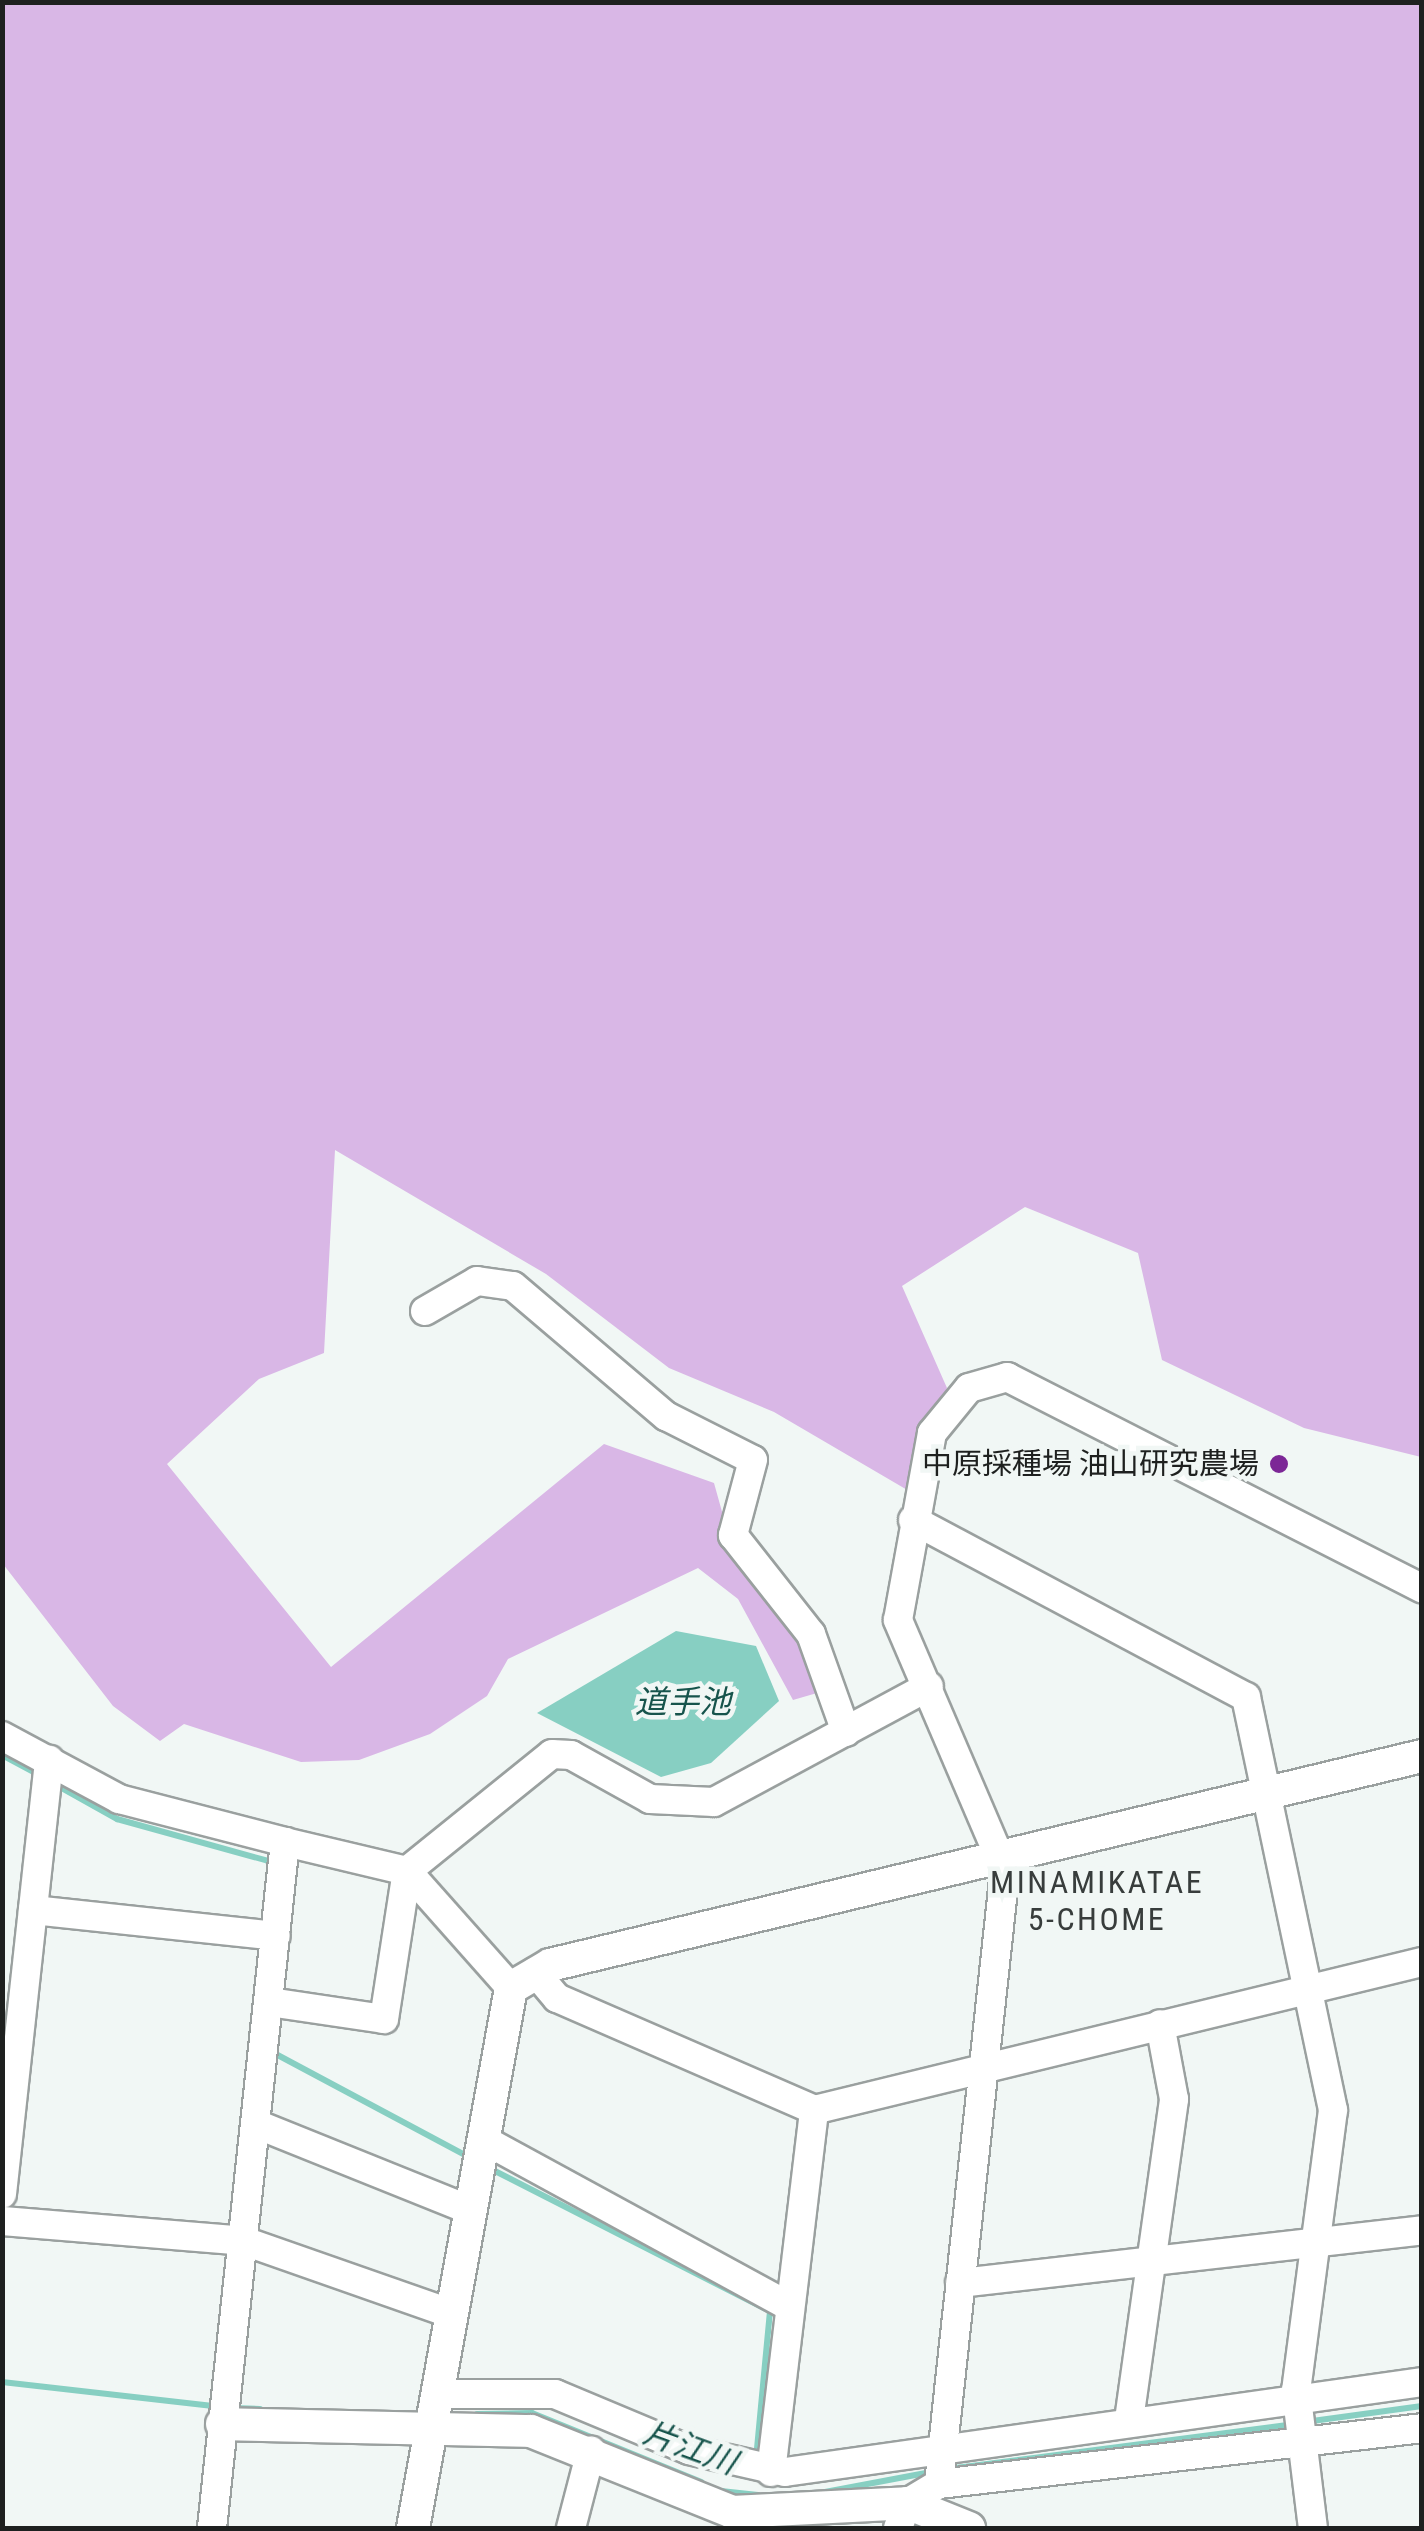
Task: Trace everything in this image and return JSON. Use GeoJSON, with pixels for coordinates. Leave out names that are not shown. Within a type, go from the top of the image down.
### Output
{"type":"FeatureCollection","features":[{"type":"Feature","properties":{"kind":"street"},"geometry":{"type":"LineString","coordinates":[[426,1310],[477,1280],[513,1286],[666,1416],[753,1460],[733,1536],[812,1634],[846,1732]]}},
{"type":"Feature","properties":{"kind":"street"},"geometry":{"type":"LineString","coordinates":[[939,2484],[984,2067],[1002,1856],[898,1620],[913,1520],[932,1433],[969,1388],[1007,1377],[1422,1588]]}},
{"type":"Feature","properties":{"kind":"street"},"geometry":{"type":"LineString","coordinates":[[913,1520],[1246,1696],[1311,1987],[1333,2110],[1296,2398],[1299,2447],[1314,2528]]}},
{"type":"Feature","properties":{"kind":"street"},"geometry":{"type":"LineString","coordinates":[[269,2002],[384,2019],[407,1871],[552,1754],[571,1755],[650,1798],[714,1802],[930,1686]]}},
{"type":"Feature","properties":{"kind":"street"},"geometry":{"type":"LineString","coordinates":[[2,1736],[48,1772],[119,1800],[407,1871],[523,1980],[814,2110],[1422,1962]]}},
{"type":"Feature","properties":{"kind":"street"},"geometry":{"type":"LineString","coordinates":[[523,1980],[1002,1856],[1422,1756]]}},
{"type":"Feature","properties":{"kind":"street"},"geometry":{"type":"LineString","coordinates":[[2,2194],[48,1772]]}},
{"type":"Feature","properties":{"kind":"street"},"geometry":{"type":"LineString","coordinates":[[212,2528],[266,2035],[267,1935],[286,1842]]}},
{"type":"Feature","properties":{"kind":"street"},"geometry":{"type":"LineString","coordinates":[[33,1910],[267,1935]]}},
{"type":"Feature","properties":{"kind":"street"},"geometry":{"type":"LineString","coordinates":[[413,2528],[434,2434],[446,2312],[523,1980]]}},
{"type":"Feature","properties":{"kind":"street"},"geometry":{"type":"LineString","coordinates":[[1129,2420],[1174,2099],[1160,2024]]}},
{"type":"Feature","properties":{"kind":"street"},"geometry":{"type":"LineString","coordinates":[[760,2470],[814,2110]]}},
{"type":"Feature","properties":{"kind":"street"},"geometry":{"type":"LineString","coordinates":[[256,2124],[470,2210]]}},
{"type":"Feature","properties":{"kind":"street"},"geometry":{"type":"LineString","coordinates":[[483,2155],[787,2305]]}},
{"type":"Feature","properties":{"kind":"street"},"geometry":{"type":"LineString","coordinates":[[2,2221],[244,2241],[446,2312]]}},
{"type":"Feature","properties":{"kind":"street"},"geometry":{"type":"LineString","coordinates":[[960,2283],[1422,2230]]}},
{"type":"Feature","properties":{"kind":"street"},"geometry":{"type":"LineString","coordinates":[[439,2397],[555,2394],[760,2470],[1422,2382]]}},
{"type":"Feature","properties":{"kind":"street"},"geometry":{"type":"LineString","coordinates":[[222,2424],[434,2434],[531,2431],[590,2450],[732,2512],[903,2516],[968,2528]]}},
{"type":"Feature","properties":{"kind":"street"},"geometry":{"type":"LineString","coordinates":[[903,2516],[939,2484],[1299,2447],[1422,2428]]}},
{"type":"Feature","properties":{"kind":"street"},"geometry":{"type":"LineString","coordinates":[[571,2528],[590,2450]]}},
{"type":"Feature","properties":{"kind":"shaded area"},"geometry":{"type":"Polygon","coordinates":[[[3,3],[1421,3],[1421,1457],[1304,1428],[1162,1360],[1138,1253],[1025,1207],[902,1286],[947,1388],[909,1491],[774,1412],[669,1368],[546,1274],[335,1150],[324,1353],[259,1379],[167,1464],[331,1667],[604,1444],[714,1483],[731,1544],[810,1656],[817,1693],[793,1700],[738,1599],[698,1568],[508,1659],[487,1696],[430,1734],[359,1760],[301,1762],[184,1724],[160,1741],[113,1706],[3,1564],[3,3]]]}},
{"type":"Feature","properties":{"kind":"water","name":"道手池"},"geometry":{"type":"Polygon","coordinates":[[[676,1631],[756,1646],[779,1701],[711,1763],[661,1777],[537,1713],[676,1631]]]}},
{"type":"Feature","properties":{"kind":"waterway"},"geometry":{"type":"LineString","coordinates":[[2,1755],[41,1776]]}},
{"type":"Feature","properties":{"kind":"waterway"},"geometry":{"type":"LineString","coordinates":[[56,1785],[117,1819],[268,1861],[272,1871]]}},
{"type":"Feature","properties":{"kind":"waterway"},"geometry":{"type":"LineString","coordinates":[[272,2052],[472,2159]]}},
{"type":"Feature","properties":{"kind":"waterway"},"geometry":{"type":"LineString","coordinates":[[487,2167],[770,2311],[756,2460]]}},
{"type":"Feature","properties":{"kind":"waterway","name":"片江川"},"geometry":{"type":"LineString","coordinates":[[2,2382],[220,2407]]}},
{"type":"Feature","properties":{"kind":"waterway","name":"片江川"},"geometry":{"type":"LineString","coordinates":[[1305,2422],[1422,2406]]}},
{"type":"Feature","properties":{"kind":"waterway","name":"片江川"},"geometry":{"type":"LineString","coordinates":[[232,2408],[260,2409]]}},
{"type":"Feature","properties":{"kind":"waterway","name":"片江川"},"geometry":{"type":"LineString","coordinates":[[477,2414],[532,2413],[701,2482]]}},
{"type":"Feature","properties":{"kind":"waterway","name":"片江川"},"geometry":{"type":"LineString","coordinates":[[948,2469],[1293,2424]]}},
{"type":"Feature","properties":{"kind":"waterway","name":"片江川"},"geometry":{"type":"LineString","coordinates":[[825,2492],[931,2472]]}},
{"type":"Feature","properties":{"kind":"waterway","name":"片江川"},"geometry":{"type":"LineString","coordinates":[[721,2491],[758,2495]]}},
{"type":"Feature","properties":{"kind":"place","name":"中原採種場 油山研究農場"},"geometry":{"type":"Point","coordinates":[1279,1464]}},
{"type":"Feature","properties":{"kind":"district","name":"MINAMIKATAE 5-CHOME"},"geometry":{"type":"Point","coordinates":[1097,1902]}}]}
